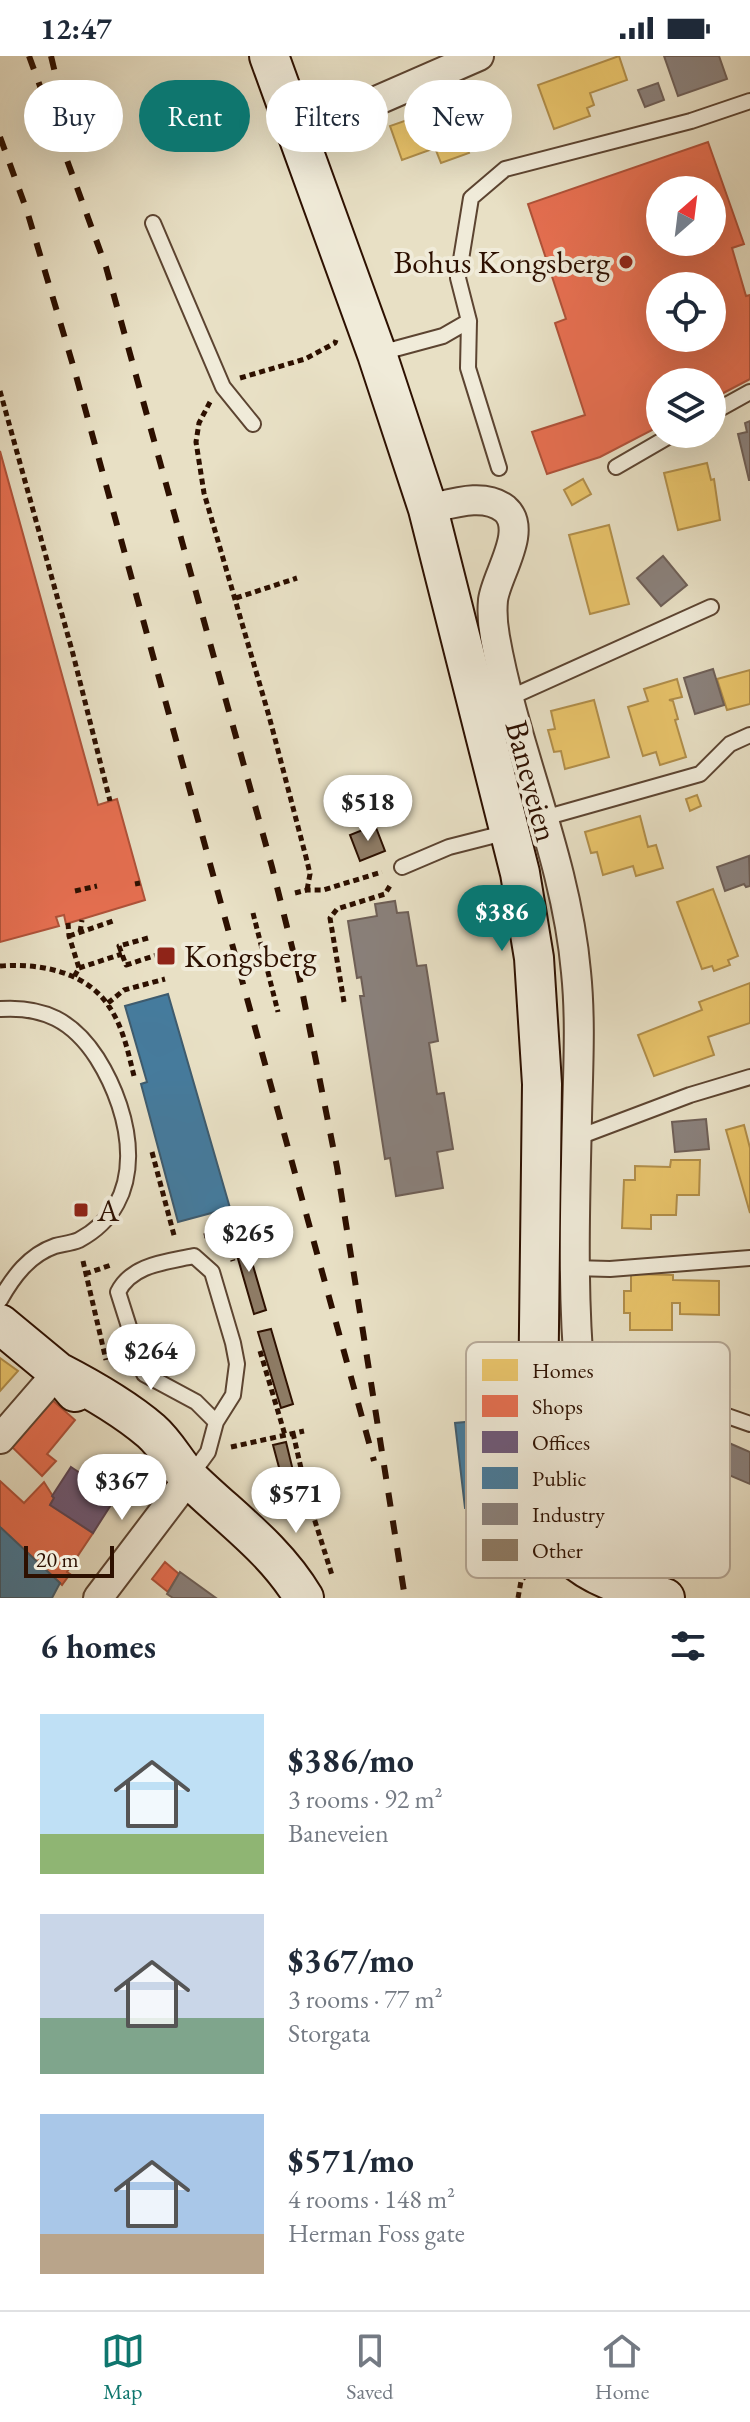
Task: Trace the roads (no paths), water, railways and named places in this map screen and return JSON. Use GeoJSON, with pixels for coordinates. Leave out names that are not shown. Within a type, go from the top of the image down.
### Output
{"type":"FeatureCollection","features":[{"type":"Feature","properties":{"kind":"main road","name":"Baneveien"},"geometry":{"type":"LineString","coordinates":[[269,56],[278,80]]}},
{"type":"Feature","properties":{"kind":"main road","name":"Baneveien"},"geometry":{"type":"LineString","coordinates":[[304,152],[377,354],[527,825],[542,1084],[540,1342]]}},
{"type":"Feature","properties":{"kind":"main road"},"geometry":{"type":"LineString","coordinates":[[0,1324],[58,1372],[96,1418],[139,1454],[199,1465],[294,1581],[319,1588]]}},
{"type":"Feature","properties":{"kind":"main road","name":"Baneveien"},"geometry":{"type":"LineString","coordinates":[[611,1578],[665,1598]]}},
{"type":"Feature","properties":{"kind":"street"},"geometry":{"type":"LineString","coordinates":[[388,96],[479,56]]}},
{"type":"Feature","properties":{"kind":"street","name":"Baneveien"},"geometry":{"type":"LineString","coordinates":[[428,509],[485,500],[506,510],[514,526],[513,544],[498,579],[493,601],[494,634],[509,698],[527,825],[568,920],[576,973],[573,1268],[578,1342]]}},
{"type":"Feature","properties":{"kind":"street"},"geometry":{"type":"LineString","coordinates":[[0,1439],[58,1372]]}},
{"type":"Feature","properties":{"kind":"street"},"geometry":{"type":"LineString","coordinates":[[98,1598],[199,1465]]}},
{"type":"Feature","properties":{"kind":"lane"},"geometry":{"type":"LineString","coordinates":[[499,468],[468,368],[469,321],[458,278],[471,198],[505,169],[748,107]]}},
{"type":"Feature","properties":{"kind":"lane"},"geometry":{"type":"LineString","coordinates":[[153,223],[223,387],[253,424]]}},
{"type":"Feature","properties":{"kind":"lane"},"geometry":{"type":"LineString","coordinates":[[377,354],[443,336],[469,321]]}},
{"type":"Feature","properties":{"kind":"lane"},"geometry":{"type":"LineString","coordinates":[[726,405],[750,392]]}},
{"type":"Feature","properties":{"kind":"lane"},"geometry":{"type":"LineString","coordinates":[[616,467],[649,448]]}},
{"type":"Feature","properties":{"kind":"lane"},"geometry":{"type":"LineString","coordinates":[[509,698],[711,607]]}},
{"type":"Feature","properties":{"kind":"lane"},"geometry":{"type":"LineString","coordinates":[[402,867],[449,847],[700,774],[730,744],[750,735]]}},
{"type":"Feature","properties":{"kind":"lane"},"geometry":{"type":"LineString","coordinates":[[0,1009],[13,1008],[59,1018],[88,1045],[118,1098],[129,1154],[128,1178],[118,1202],[105,1219],[78,1240],[52,1247],[35,1257],[13,1277],[0,1300]]}},
{"type":"Feature","properties":{"kind":"lane"},"geometry":{"type":"LineString","coordinates":[[576,1138],[690,1095],[750,1077]]}},
{"type":"Feature","properties":{"kind":"lane"},"geometry":{"type":"LineString","coordinates":[[199,1465],[216,1422],[233,1395],[237,1364],[212,1272],[194,1256],[137,1270],[124,1280],[118,1292],[144,1374],[196,1402],[216,1422]]}},
{"type":"Feature","properties":{"kind":"lane"},"geometry":{"type":"LineString","coordinates":[[573,1268],[610,1269],[750,1258]]}},
{"type":"Feature","properties":{"kind":"lane"},"geometry":{"type":"LineString","coordinates":[[0,1267],[13,1277]]}},
{"type":"Feature","properties":{"kind":"lane"},"geometry":{"type":"LineString","coordinates":[[730,1417],[750,1424]]}},
{"type":"Feature","properties":{"kind":"railway"},"geometry":{"type":"LineString","coordinates":[[29,56],[106,267],[299,975],[337,1167],[405,1598]]}},
{"type":"Feature","properties":{"kind":"railway"},"geometry":{"type":"LineString","coordinates":[[51,56],[57,80]]}},
{"type":"Feature","properties":{"kind":"railway"},"geometry":{"type":"LineString","coordinates":[[0,137],[27,211],[75,372],[374,1461]]}},
{"type":"Feature","properties":{"kind":"place","name":"Bohus Kongsberg"},"geometry":{"type":"Point","coordinates":[626,262]}},
{"type":"Feature","properties":{"kind":"place","name":"Kongsberg"},"geometry":{"type":"Point","coordinates":[166,956]}},
{"type":"Feature","properties":{"kind":"place","name":"A"},"geometry":{"type":"Point","coordinates":[81,1210]}}]}
